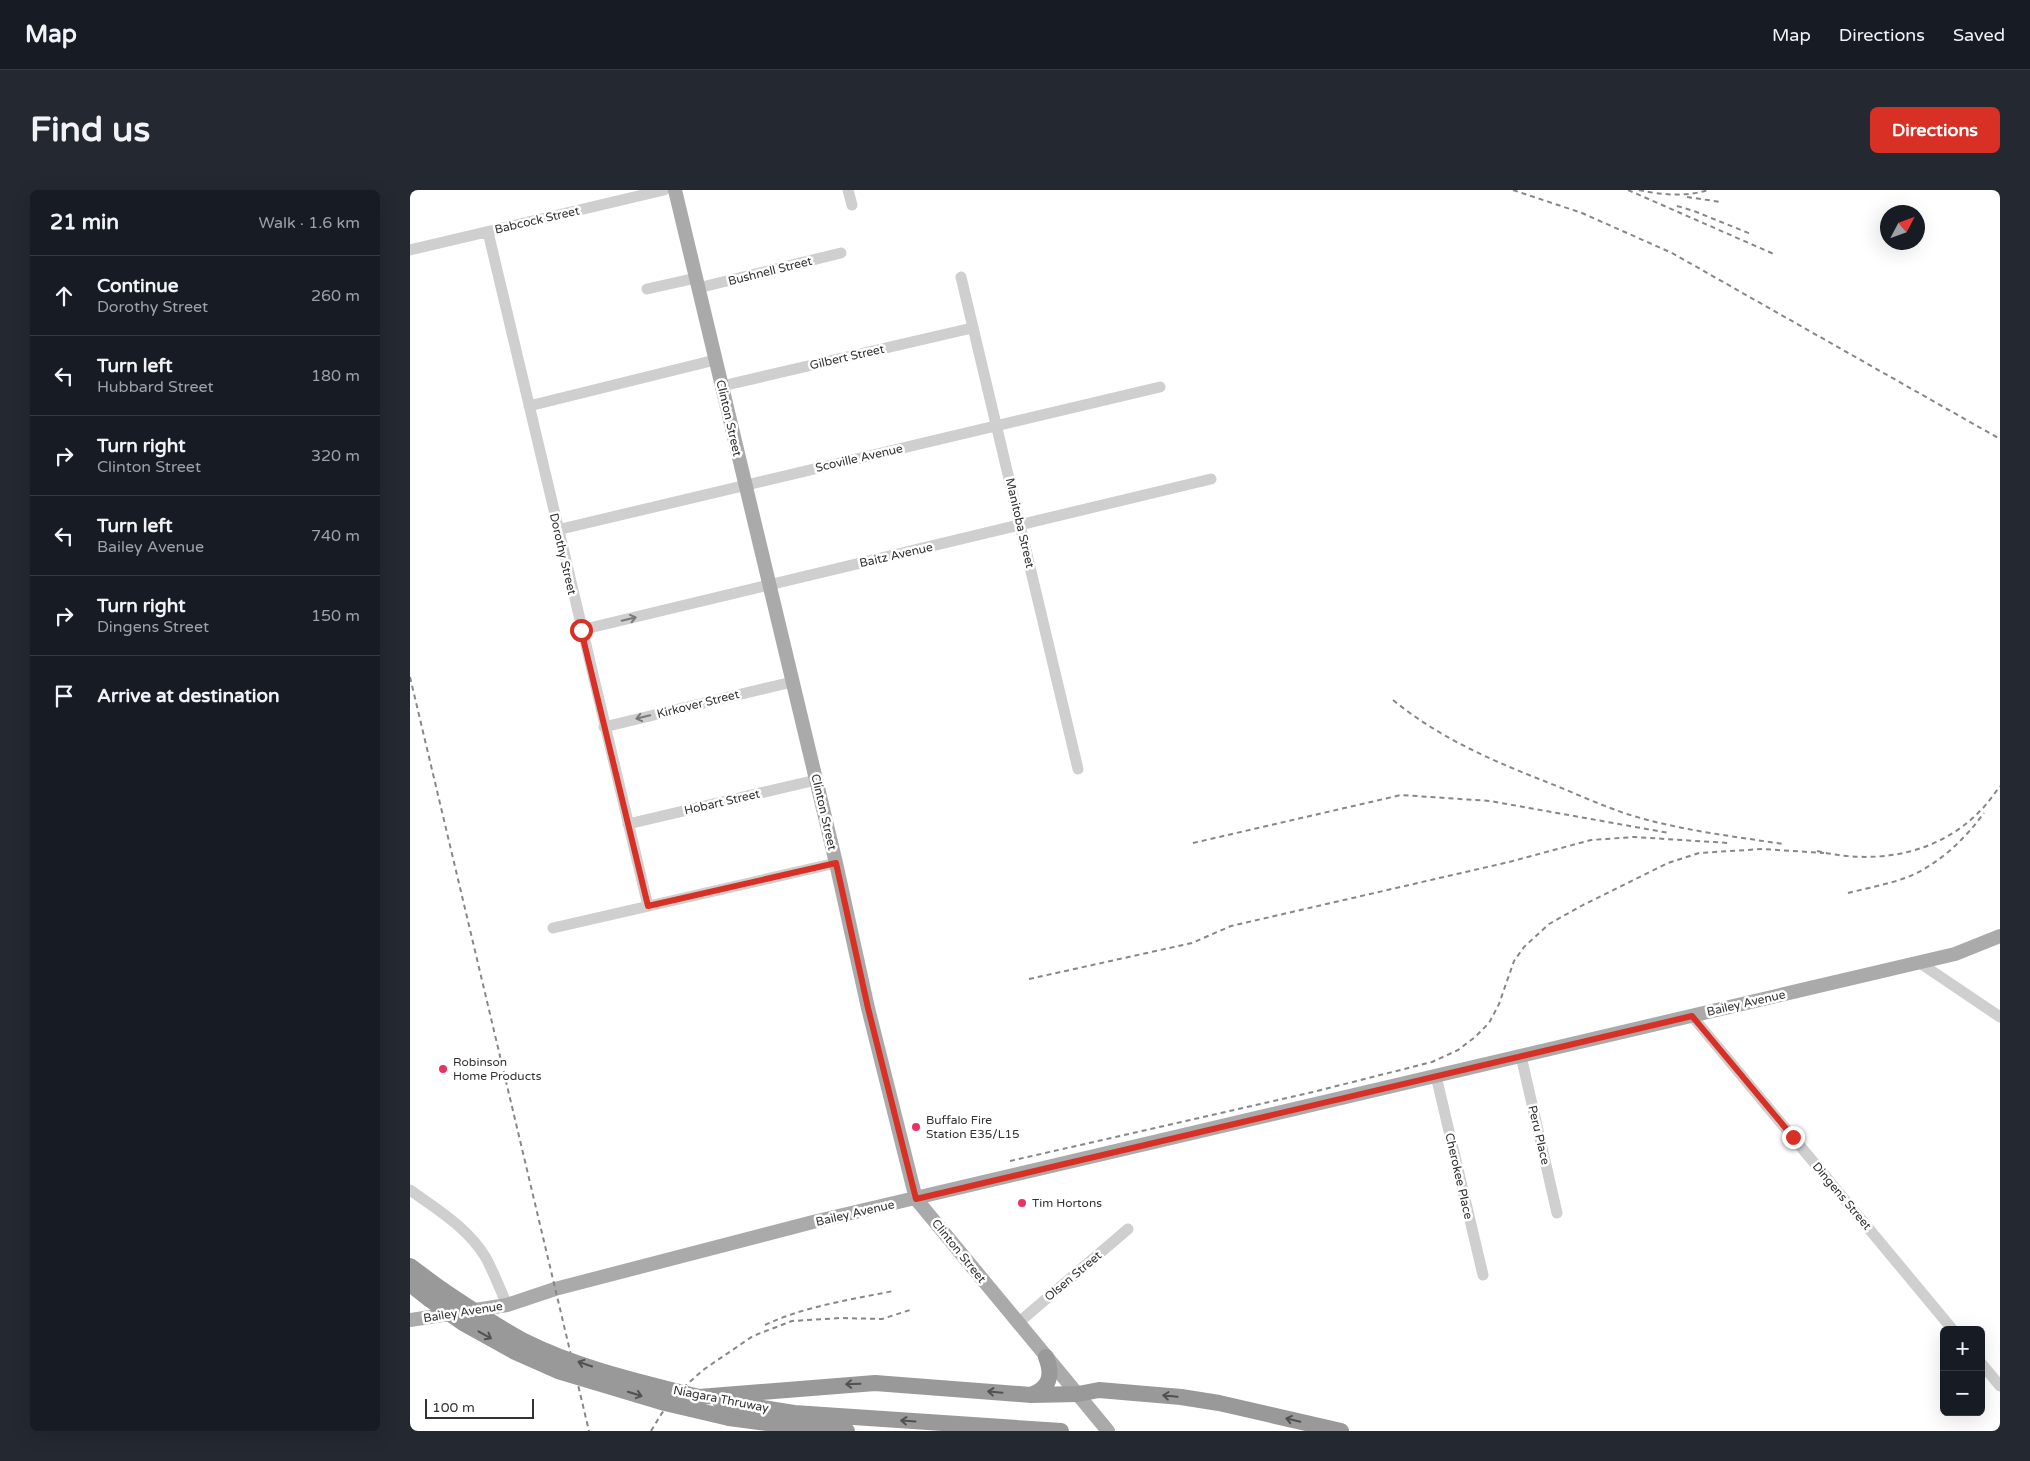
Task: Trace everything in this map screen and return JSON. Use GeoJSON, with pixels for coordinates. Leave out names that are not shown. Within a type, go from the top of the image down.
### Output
{"type":"FeatureCollection","features":[{"type":"Feature","properties":{"kind":"highway","name":"Niagara Thruway"},"geometry":{"type":"LineString","coordinates":[[410,1266],[463,1323],[515,1352],[558,1371],[665,1404],[738,1405],[805,1428],[847,1431]]}},
{"type":"Feature","properties":{"kind":"highway","name":"Niagara Thruway"},"geometry":{"type":"LineString","coordinates":[[410,1284],[435,1294],[523,1340],[610,1373],[699,1397],[794,1413],[1061,1431]]}},
{"type":"Feature","properties":{"kind":"highway"},"geometry":{"type":"LineString","coordinates":[[1031,1395],[1040,1392],[1047,1386],[1051,1375],[1046,1357]]}},
{"type":"Feature","properties":{"kind":"highway"},"geometry":{"type":"LineString","coordinates":[[738,1405],[842,1384],[875,1383],[1031,1395],[1078,1394],[1099,1390],[1181,1397],[1219,1403],[1341,1431]]}},
{"type":"Feature","properties":{"kind":"main road","name":"Clinton Street"},"geometry":{"type":"LineString","coordinates":[[675,190],[836,863],[868,1008],[916,1199],[1108,1431]]}},
{"type":"Feature","properties":{"kind":"main road","name":"Bailey Avenue"},"geometry":{"type":"LineString","coordinates":[[410,1320],[507,1305],[555,1288],[813,1222],[1920,963],[1955,954],[2000,936]]}},
{"type":"Feature","properties":{"kind":"street","name":"Babcock Street"},"geometry":{"type":"LineString","coordinates":[[410,250],[664,190]]}},
{"type":"Feature","properties":{"kind":"street"},"geometry":{"type":"LineString","coordinates":[[848,190],[852,206]]}},
{"type":"Feature","properties":{"kind":"street","name":"Dorothy Street"},"geometry":{"type":"LineString","coordinates":[[488,232],[557,530],[648,906]]}},
{"type":"Feature","properties":{"kind":"street","name":"Bushnell Street"},"geometry":{"type":"LineString","coordinates":[[647,289],[697,283],[841,253]]}},
{"type":"Feature","properties":{"kind":"street","name":"Manitoba Street"},"geometry":{"type":"LineString","coordinates":[[960,277],[1078,769]]}},
{"type":"Feature","properties":{"kind":"street","name":"Gilbert Street"},"geometry":{"type":"LineString","coordinates":[[722,386],[972,328]]}},
{"type":"Feature","properties":{"kind":"street"},"geometry":{"type":"LineString","coordinates":[[529,406],[715,360]]}},
{"type":"Feature","properties":{"kind":"street","name":"Scoville Avenue"},"geometry":{"type":"LineString","coordinates":[[557,530],[1160,387]]}},
{"type":"Feature","properties":{"kind":"street","name":"Baitz Avenue"},"geometry":{"type":"LineString","coordinates":[[581,630],[1211,479]]}},
{"type":"Feature","properties":{"kind":"street","name":"Kirkover Street"},"geometry":{"type":"LineString","coordinates":[[604,727],[792,682]]}},
{"type":"Feature","properties":{"kind":"street","name":"Hobart Street"},"geometry":{"type":"LineString","coordinates":[[628,824],[816,780]]}},
{"type":"Feature","properties":{"kind":"street"},"geometry":{"type":"LineString","coordinates":[[553,928],[836,863]]}},
{"type":"Feature","properties":{"kind":"street"},"geometry":{"type":"LineString","coordinates":[[1920,963],[2000,1017]]}},
{"type":"Feature","properties":{"kind":"street","name":"Dingens Street"},"geometry":{"type":"LineString","coordinates":[[1692,1016],[1950,1326]]}},
{"type":"Feature","properties":{"kind":"street","name":"Peru Place"},"geometry":{"type":"LineString","coordinates":[[1521,1056],[1557,1213]]}},
{"type":"Feature","properties":{"kind":"street","name":"Cherokee Place"},"geometry":{"type":"LineString","coordinates":[[1436,1076],[1483,1275]]}},
{"type":"Feature","properties":{"kind":"street"},"geometry":{"type":"LineString","coordinates":[[410,1190],[457,1224],[472,1239],[486,1258],[507,1305]]}},
{"type":"Feature","properties":{"kind":"street","name":"Olsen Street"},"geometry":{"type":"LineString","coordinates":[[1018,1323],[1128,1229]]}},
{"type":"Feature","properties":{"kind":"street"},"geometry":{"type":"LineString","coordinates":[[1985,1368],[2000,1386]]}},
{"type":"Feature","properties":{"kind":"railway"},"geometry":{"type":"LineString","coordinates":[[1513,190],[1582,213],[1672,253],[2000,439]]}},
{"type":"Feature","properties":{"kind":"railway"},"geometry":{"type":"LineString","coordinates":[[1628,190],[1776,255]]}},
{"type":"Feature","properties":{"kind":"railway"},"geometry":{"type":"LineString","coordinates":[[1639,190],[1674,194],[1691,194],[1708,190]]}},
{"type":"Feature","properties":{"kind":"railway"},"geometry":{"type":"LineString","coordinates":[[1687,197],[1721,202]]}},
{"type":"Feature","properties":{"kind":"railway"},"geometry":{"type":"LineString","coordinates":[[1677,206],[1751,234]]}},
{"type":"Feature","properties":{"kind":"railway"},"geometry":{"type":"LineString","coordinates":[[410,677],[589,1431]]}},
{"type":"Feature","properties":{"kind":"railway"},"geometry":{"type":"LineString","coordinates":[[1393,700],[1427,725],[1481,754],[1616,810],[1646,820],[1685,828],[1783,844]]}},
{"type":"Feature","properties":{"kind":"railway"},"geometry":{"type":"LineString","coordinates":[[1817,851],[1861,857],[1883,856],[1905,853],[1926,846],[1946,837],[1964,825],[1984,807],[2000,786]]}},
{"type":"Feature","properties":{"kind":"railway"},"geometry":{"type":"LineString","coordinates":[[1193,843],[1401,795],[1490,801],[1669,833]]}},
{"type":"Feature","properties":{"kind":"railway"},"geometry":{"type":"LineString","coordinates":[[1848,893],[1886,884],[1919,872],[1959,842],[1984,813]]}},
{"type":"Feature","properties":{"kind":"railway"},"geometry":{"type":"LineString","coordinates":[[1029,979],[1192,943],[1231,926],[1509,862],[1591,840],[1634,837],[1728,843]]}},
{"type":"Feature","properties":{"kind":"railway"},"geometry":{"type":"LineString","coordinates":[[1010,1161],[1313,1092],[1432,1062],[1458,1050],[1489,1023],[1499,1004],[1514,961],[1524,947],[1549,924],[1583,905],[1668,863],[1699,853],[1762,849],[1824,853]]}},
{"type":"Feature","properties":{"kind":"railway"},"geometry":{"type":"LineString","coordinates":[[765,1325],[812,1308],[893,1291]]}},
{"type":"Feature","properties":{"kind":"railway"},"geometry":{"type":"LineString","coordinates":[[651,1431],[662,1413],[683,1388],[703,1370],[753,1336],[792,1321],[841,1318],[882,1319],[913,1309]]}},
{"type":"Feature","properties":{"kind":"place","name":"Robinson Home Products"},"geometry":{"type":"Point","coordinates":[443,1069]}},
{"type":"Feature","properties":{"kind":"place","name":"Buffalo Fire Station E35/L15"},"geometry":{"type":"Point","coordinates":[916,1127]}},
{"type":"Feature","properties":{"kind":"place","name":"Tim Hortons"},"geometry":{"type":"Point","coordinates":[1022,1203]}},
{"type":"Feature","properties":{"kind":"route"},"geometry":{"type":"LineString","coordinates":[[581,630],[648,906],[836,863],[868,1008],[916,1199],[1692,1016],[1793,1137]]}}]}
